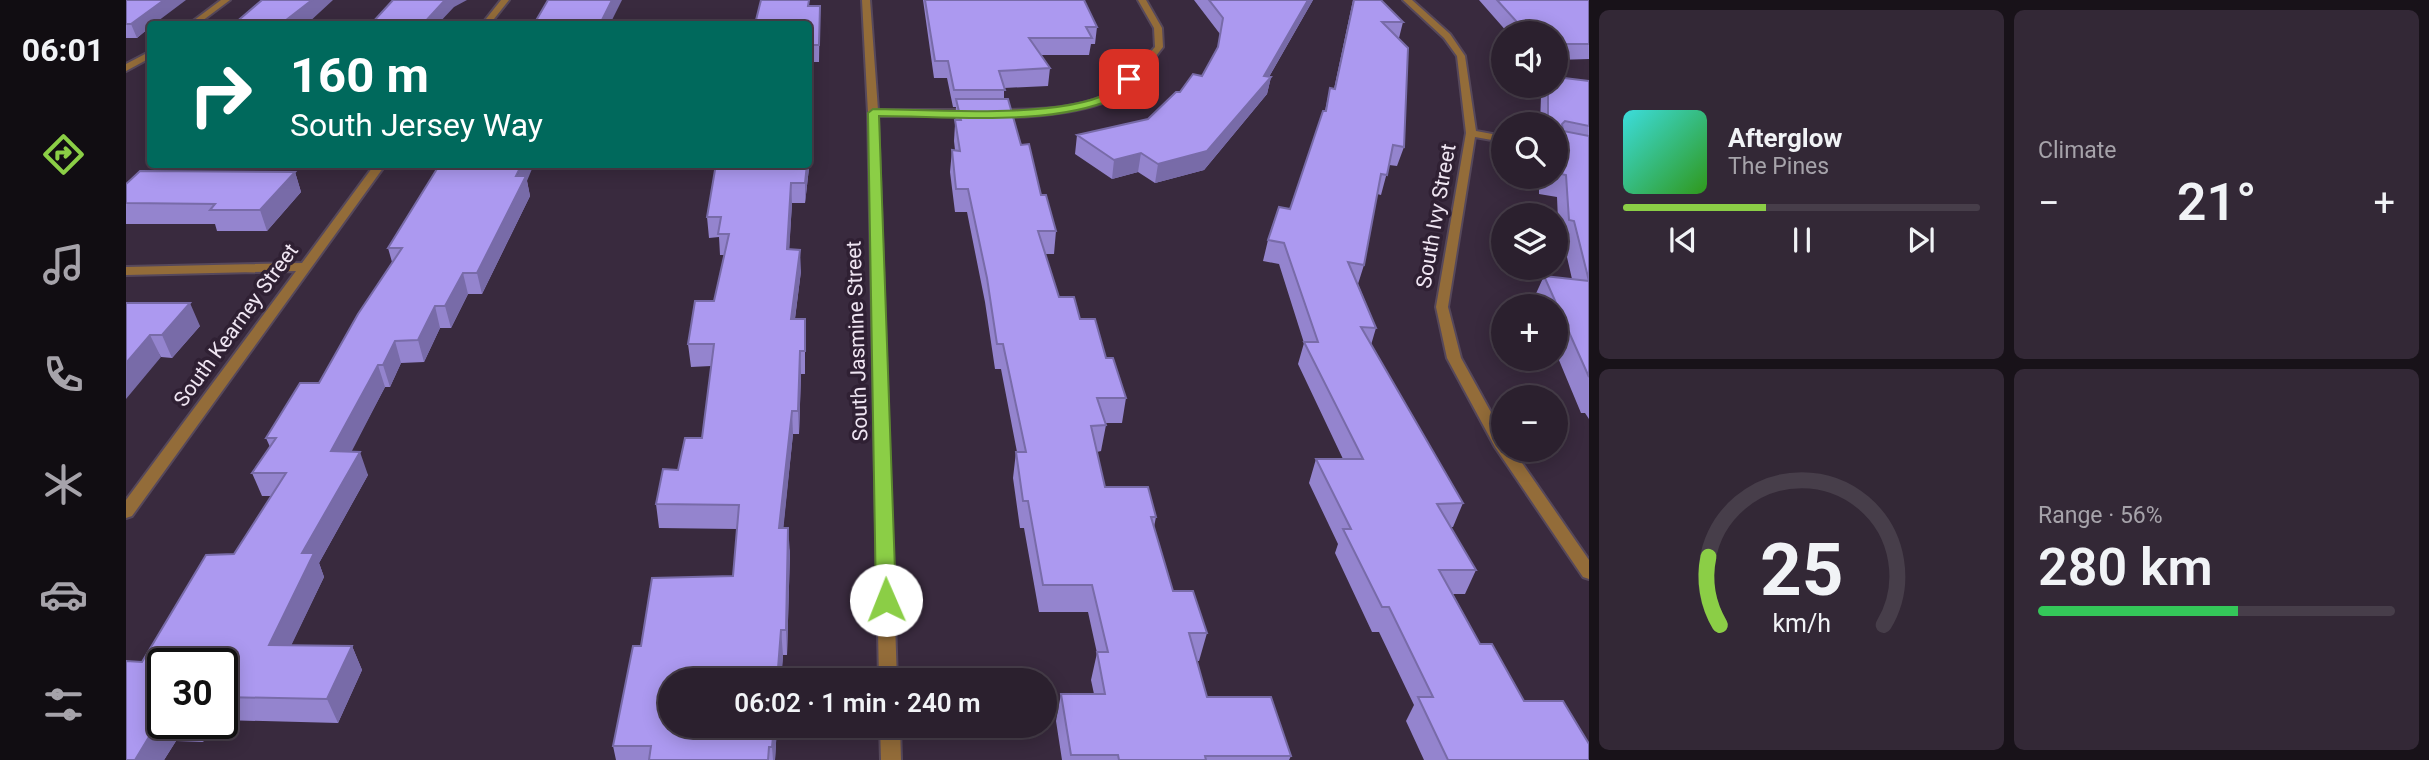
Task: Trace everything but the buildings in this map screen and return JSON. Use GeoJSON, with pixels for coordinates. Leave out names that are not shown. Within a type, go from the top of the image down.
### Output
{"type":"FeatureCollection","features":[{"type":"Feature","properties":{"kind":"street"},"geometry":{"type":"LineString","coordinates":[[197,21],[226,0]]}},
{"type":"Feature","properties":{"kind":"street"},"geometry":{"type":"LineString","coordinates":[[488,21],[505,0]]}},
{"type":"Feature","properties":{"kind":"street","name":"South Jasmine Street"},"geometry":{"type":"LineString","coordinates":[[866,0],[873,113],[888,668]]}},
{"type":"Feature","properties":{"kind":"street"},"geometry":{"type":"LineString","coordinates":[[873,113],[1027,113],[1073,107],[1114,95],[1159,47],[1158,28],[1142,0]]}},
{"type":"Feature","properties":{"kind":"street","name":"South Ivy Street"},"geometry":{"type":"LineString","coordinates":[[1407,0],[1447,36],[1461,56],[1471,133],[1442,307],[1454,358],[1491,425]]}},
{"type":"Feature","properties":{"kind":"street"},"geometry":{"type":"LineString","coordinates":[[126,68],[147,57]]}},
{"type":"Feature","properties":{"kind":"street"},"geometry":{"type":"LineString","coordinates":[[1471,133],[1491,137]]}},
{"type":"Feature","properties":{"kind":"street","name":"South Kearney Street"},"geometry":{"type":"LineString","coordinates":[[126,512],[378,168]]}},
{"type":"Feature","properties":{"kind":"street"},"geometry":{"type":"LineString","coordinates":[[126,271],[303,267]]}},
{"type":"Feature","properties":{"kind":"street","name":"South Ivy Street"},"geometry":{"type":"LineString","coordinates":[[1513,462],[1589,573]]}},
{"type":"Feature","properties":{"kind":"street"},"geometry":{"type":"LineString","coordinates":[[890,738],[891,760]]}},
{"type":"Feature","properties":{"kind":"route"},"geometry":{"type":"LineString","coordinates":[[886,600],[873,113],[1027,113],[1073,107],[1114,95],[1129,79]]}}]}
